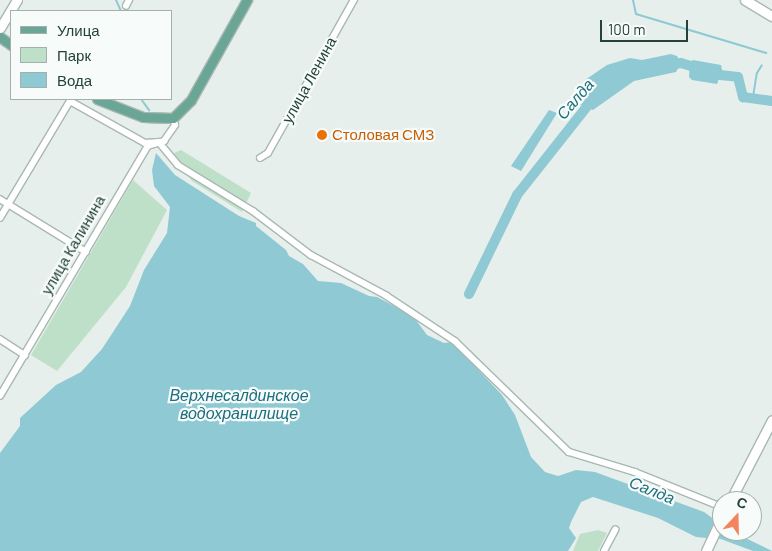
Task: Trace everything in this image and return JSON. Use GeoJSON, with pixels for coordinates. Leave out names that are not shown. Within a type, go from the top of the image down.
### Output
{"type":"FeatureCollection","features":[{"type":"Feature","properties":{"kind":"main road"},"geometry":{"type":"LineString","coordinates":[[100,100],[143,117],[173,118],[190,100],[247,0]]}},
{"type":"Feature","properties":{"kind":"street","name":"улица Ленина"},"geometry":{"type":"LineString","coordinates":[[260,158],[268,153],[354,0]]}},
{"type":"Feature","properties":{"kind":"street"},"geometry":{"type":"LineString","coordinates":[[746,0],[772,16]]}},
{"type":"Feature","properties":{"kind":"street"},"geometry":{"type":"LineString","coordinates":[[0,28],[10,10]]}},
{"type":"Feature","properties":{"kind":"street"},"geometry":{"type":"LineString","coordinates":[[0,218],[70,101],[145,143],[159,142],[178,165],[254,211],[311,255],[387,296],[455,341],[569,452],[635,472],[712,503]]}},
{"type":"Feature","properties":{"kind":"street","name":"улица Калинина"},"geometry":{"type":"LineString","coordinates":[[0,396],[148,146],[164,141],[175,125],[173,118]]}},
{"type":"Feature","properties":{"kind":"street"},"geometry":{"type":"LineString","coordinates":[[0,199],[86,252]]}},
{"type":"Feature","properties":{"kind":"street"},"geometry":{"type":"LineString","coordinates":[[0,339],[25,355]]}},
{"type":"Feature","properties":{"kind":"street"},"geometry":{"type":"LineString","coordinates":[[735,491],[772,420]]}},
{"type":"Feature","properties":{"kind":"street"},"geometry":{"type":"LineString","coordinates":[[604,551],[615,530]]}},
{"type":"Feature","properties":{"kind":"green space"},"geometry":{"type":"Polygon","coordinates":[[[181,150],[251,193],[242,212],[192,181],[174,153],[181,150]]]}},
{"type":"Feature","properties":{"kind":"green space"},"geometry":{"type":"Polygon","coordinates":[[[133,180],[167,210],[126,287],[57,371],[31,355],[133,180]]]}},
{"type":"Feature","properties":{"kind":"green space"},"geometry":{"type":"Polygon","coordinates":[[[598,530],[607,533],[598,551],[573,551],[580,534],[598,530]]]}},
{"type":"Feature","properties":{"kind":"water"},"geometry":{"type":"Polygon","coordinates":[[[671,54],[677,56],[681,63],[676,72],[634,81],[593,110],[579,104],[585,80],[607,65],[630,58],[642,60],[671,54]]]}},
{"type":"Feature","properties":{"kind":"water"},"geometry":{"type":"Polygon","coordinates":[[[693,60],[721,65],[722,70],[717,84],[692,80],[689,77],[690,62],[693,60]]]}},
{"type":"Feature","properties":{"kind":"water"},"geometry":{"type":"Polygon","coordinates":[[[549,110],[557,113],[521,171],[511,166],[549,110]]]}},
{"type":"Feature","properties":{"kind":"water","name":"Верхнесалдинское водохранилище"},"geometry":{"type":"Polygon","coordinates":[[[156,153],[175,175],[239,216],[256,223],[256,226],[286,250],[289,256],[303,264],[318,281],[341,283],[369,296],[377,297],[413,316],[427,335],[444,343],[452,342],[502,395],[515,415],[531,457],[545,472],[558,476],[576,470],[595,472],[704,512],[712,518],[712,527],[707,538],[696,537],[658,518],[593,497],[581,502],[571,522],[569,528],[576,538],[568,551],[0,551],[0,453],[20,426],[20,418],[56,385],[81,372],[102,349],[130,306],[144,270],[167,233],[170,207],[154,186],[152,170],[156,153]]]}},
{"type":"Feature","properties":{"kind":"water"},"geometry":{"type":"Polygon","coordinates":[[[726,541],[752,541],[772,551],[753,551],[726,541]]]}},
{"type":"Feature","properties":{"kind":"waterway"},"geometry":{"type":"LineString","coordinates":[[116,0],[121,10]]}},
{"type":"Feature","properties":{"kind":"waterway"},"geometry":{"type":"LineString","coordinates":[[633,0],[636,14],[766,53]]}},
{"type":"Feature","properties":{"kind":"waterway","name":"Салда"},"geometry":{"type":"LineString","coordinates":[[669,65],[681,63],[720,75],[738,77],[743,97],[772,101]]}},
{"type":"Feature","properties":{"kind":"waterway"},"geometry":{"type":"LineString","coordinates":[[753,97],[757,73],[762,65]]}},
{"type":"Feature","properties":{"kind":"waterway"},"geometry":{"type":"LineString","coordinates":[[142,100],[149,110]]}},
{"type":"Feature","properties":{"kind":"waterway","name":"Салда"},"geometry":{"type":"LineString","coordinates":[[469,294],[517,195],[592,100]]}},
{"type":"Feature","properties":{"kind":"place","name":"Столовая СМЗ"},"geometry":{"type":"Point","coordinates":[322,135]}}]}
